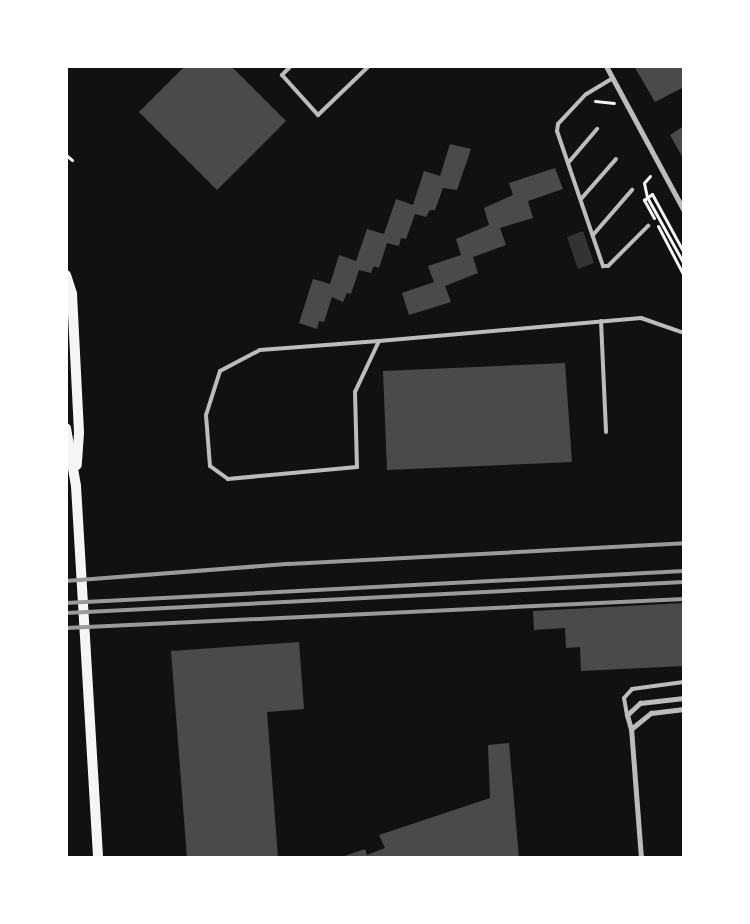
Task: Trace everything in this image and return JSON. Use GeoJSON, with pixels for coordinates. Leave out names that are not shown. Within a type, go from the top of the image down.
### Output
{"type":"FeatureCollection","features":[{"type":"Feature","properties":{"kind":"main road"},"geometry":{"type":"LineString","coordinates":[[66,275],[72,294],[79,433],[76,486]]}},
{"type":"Feature","properties":{"kind":"main road"},"geometry":{"type":"LineString","coordinates":[[66,428],[78,510],[98,858]]}},
{"type":"Feature","properties":{"kind":"street"},"geometry":{"type":"LineString","coordinates":[[606,66],[684,211]]}},
{"type":"Feature","properties":{"kind":"street"},"geometry":{"type":"LineString","coordinates":[[641,858],[631,729],[627,715],[640,703],[684,698]]}},
{"type":"Feature","properties":{"kind":"street"},"geometry":{"type":"LineString","coordinates":[[631,729],[650,713],[684,709]]}},
{"type":"Feature","properties":{"kind":"lane"},"geometry":{"type":"LineString","coordinates":[[291,66],[282,75],[318,115],[369,66]]}},
{"type":"Feature","properties":{"kind":"lane"},"geometry":{"type":"LineString","coordinates":[[612,78],[586,94],[558,124],[557,130],[603,266],[608,266],[648,226]]}},
{"type":"Feature","properties":{"kind":"lane"},"geometry":{"type":"LineString","coordinates":[[568,163],[597,129]]}},
{"type":"Feature","properties":{"kind":"lane"},"geometry":{"type":"LineString","coordinates":[[580,199],[616,159]]}},
{"type":"Feature","properties":{"kind":"lane"},"geometry":{"type":"LineString","coordinates":[[593,235],[632,190]]}},
{"type":"Feature","properties":{"kind":"lane"},"geometry":{"type":"LineString","coordinates":[[379,341],[355,392],[357,467],[228,479],[210,466],[206,415],[220,370],[260,350],[641,318],[684,333]]}},
{"type":"Feature","properties":{"kind":"lane"},"geometry":{"type":"LineString","coordinates":[[602,321],[606,432]]}},
{"type":"Feature","properties":{"kind":"lane"},"geometry":{"type":"LineString","coordinates":[[627,715],[624,698],[632,689],[684,682]]}},
{"type":"Feature","properties":{"kind":"path"},"geometry":{"type":"LineString","coordinates":[[586,94],[592,101],[615,104]]}},
{"type":"Feature","properties":{"kind":"path"},"geometry":{"type":"LineString","coordinates":[[66,155],[72,160]]}},
{"type":"Feature","properties":{"kind":"path"},"geometry":{"type":"LineString","coordinates":[[650,176],[644,183],[647,197],[684,264]]}},
{"type":"Feature","properties":{"kind":"path"},"geometry":{"type":"LineString","coordinates":[[647,197],[652,194],[684,253]]}},
{"type":"Feature","properties":{"kind":"path"},"geometry":{"type":"LineString","coordinates":[[684,253],[652,194],[644,200],[684,276]]}},
{"type":"Feature","properties":{"kind":"shaded area"},"geometry":{"type":"Polygon","coordinates":[[[583,231],[594,263],[578,269],[567,237],[583,231]]]}},
{"type":"Feature","properties":{"kind":"building"},"geometry":{"type":"Polygon","coordinates":[[[185,66],[231,66],[286,121],[217,190],[139,112],[185,66]]]}},
{"type":"Feature","properties":{"kind":"building"},"geometry":{"type":"Polygon","coordinates":[[[634,66],[684,66],[684,87],[655,102],[634,66]]]}},
{"type":"Feature","properties":{"kind":"building"},"geometry":{"type":"Polygon","coordinates":[[[684,126],[684,160],[670,135],[684,126]]]}},
{"type":"Feature","properties":{"kind":"building"},"geometry":{"type":"Polygon","coordinates":[[[450,144],[471,149],[457,190],[443,188],[435,210],[430,210],[426,217],[415,214],[406,239],[401,238],[399,246],[387,243],[379,268],[374,266],[371,273],[359,270],[351,294],[347,293],[343,302],[332,297],[324,322],[319,321],[317,329],[299,323],[313,279],[330,284],[339,255],[356,261],[367,229],[384,234],[396,199],[413,205],[424,171],[440,176],[450,144]]]}},
{"type":"Feature","properties":{"kind":"building"},"geometry":{"type":"Polygon","coordinates":[[[555,168],[563,189],[528,201],[533,218],[500,228],[506,245],[473,257],[478,273],[445,286],[451,302],[409,315],[402,293],[434,282],[428,266],[461,255],[456,239],[489,225],[484,208],[513,195],[509,183],[555,168]]]}},
{"type":"Feature","properties":{"kind":"building"},"geometry":{"type":"Polygon","coordinates":[[[565,363],[572,462],[387,470],[383,371],[565,363]]]}},
{"type":"Feature","properties":{"kind":"building"},"geometry":{"type":"Polygon","coordinates":[[[684,603],[684,666],[581,671],[580,647],[566,648],[565,628],[534,630],[533,611],[684,603]]]}},
{"type":"Feature","properties":{"kind":"building"},"geometry":{"type":"Polygon","coordinates":[[[299,642],[304,709],[267,712],[278,858],[187,858],[171,651],[299,642]]]}},
{"type":"Feature","properties":{"kind":"building"},"geometry":{"type":"Polygon","coordinates":[[[509,743],[519,858],[339,858],[365,849],[367,855],[385,848],[379,835],[490,798],[488,745],[509,743]]]}},
{"type":"Feature","properties":{"kind":"railway"},"geometry":{"type":"LineString","coordinates":[[66,581],[289,564],[684,543]]}},
{"type":"Feature","properties":{"kind":"railway"},"geometry":{"type":"LineString","coordinates":[[66,603],[684,571]]}},
{"type":"Feature","properties":{"kind":"railway"},"geometry":{"type":"LineString","coordinates":[[66,613],[684,582]]}},
{"type":"Feature","properties":{"kind":"railway"},"geometry":{"type":"LineString","coordinates":[[66,628],[684,599]]}}]}
